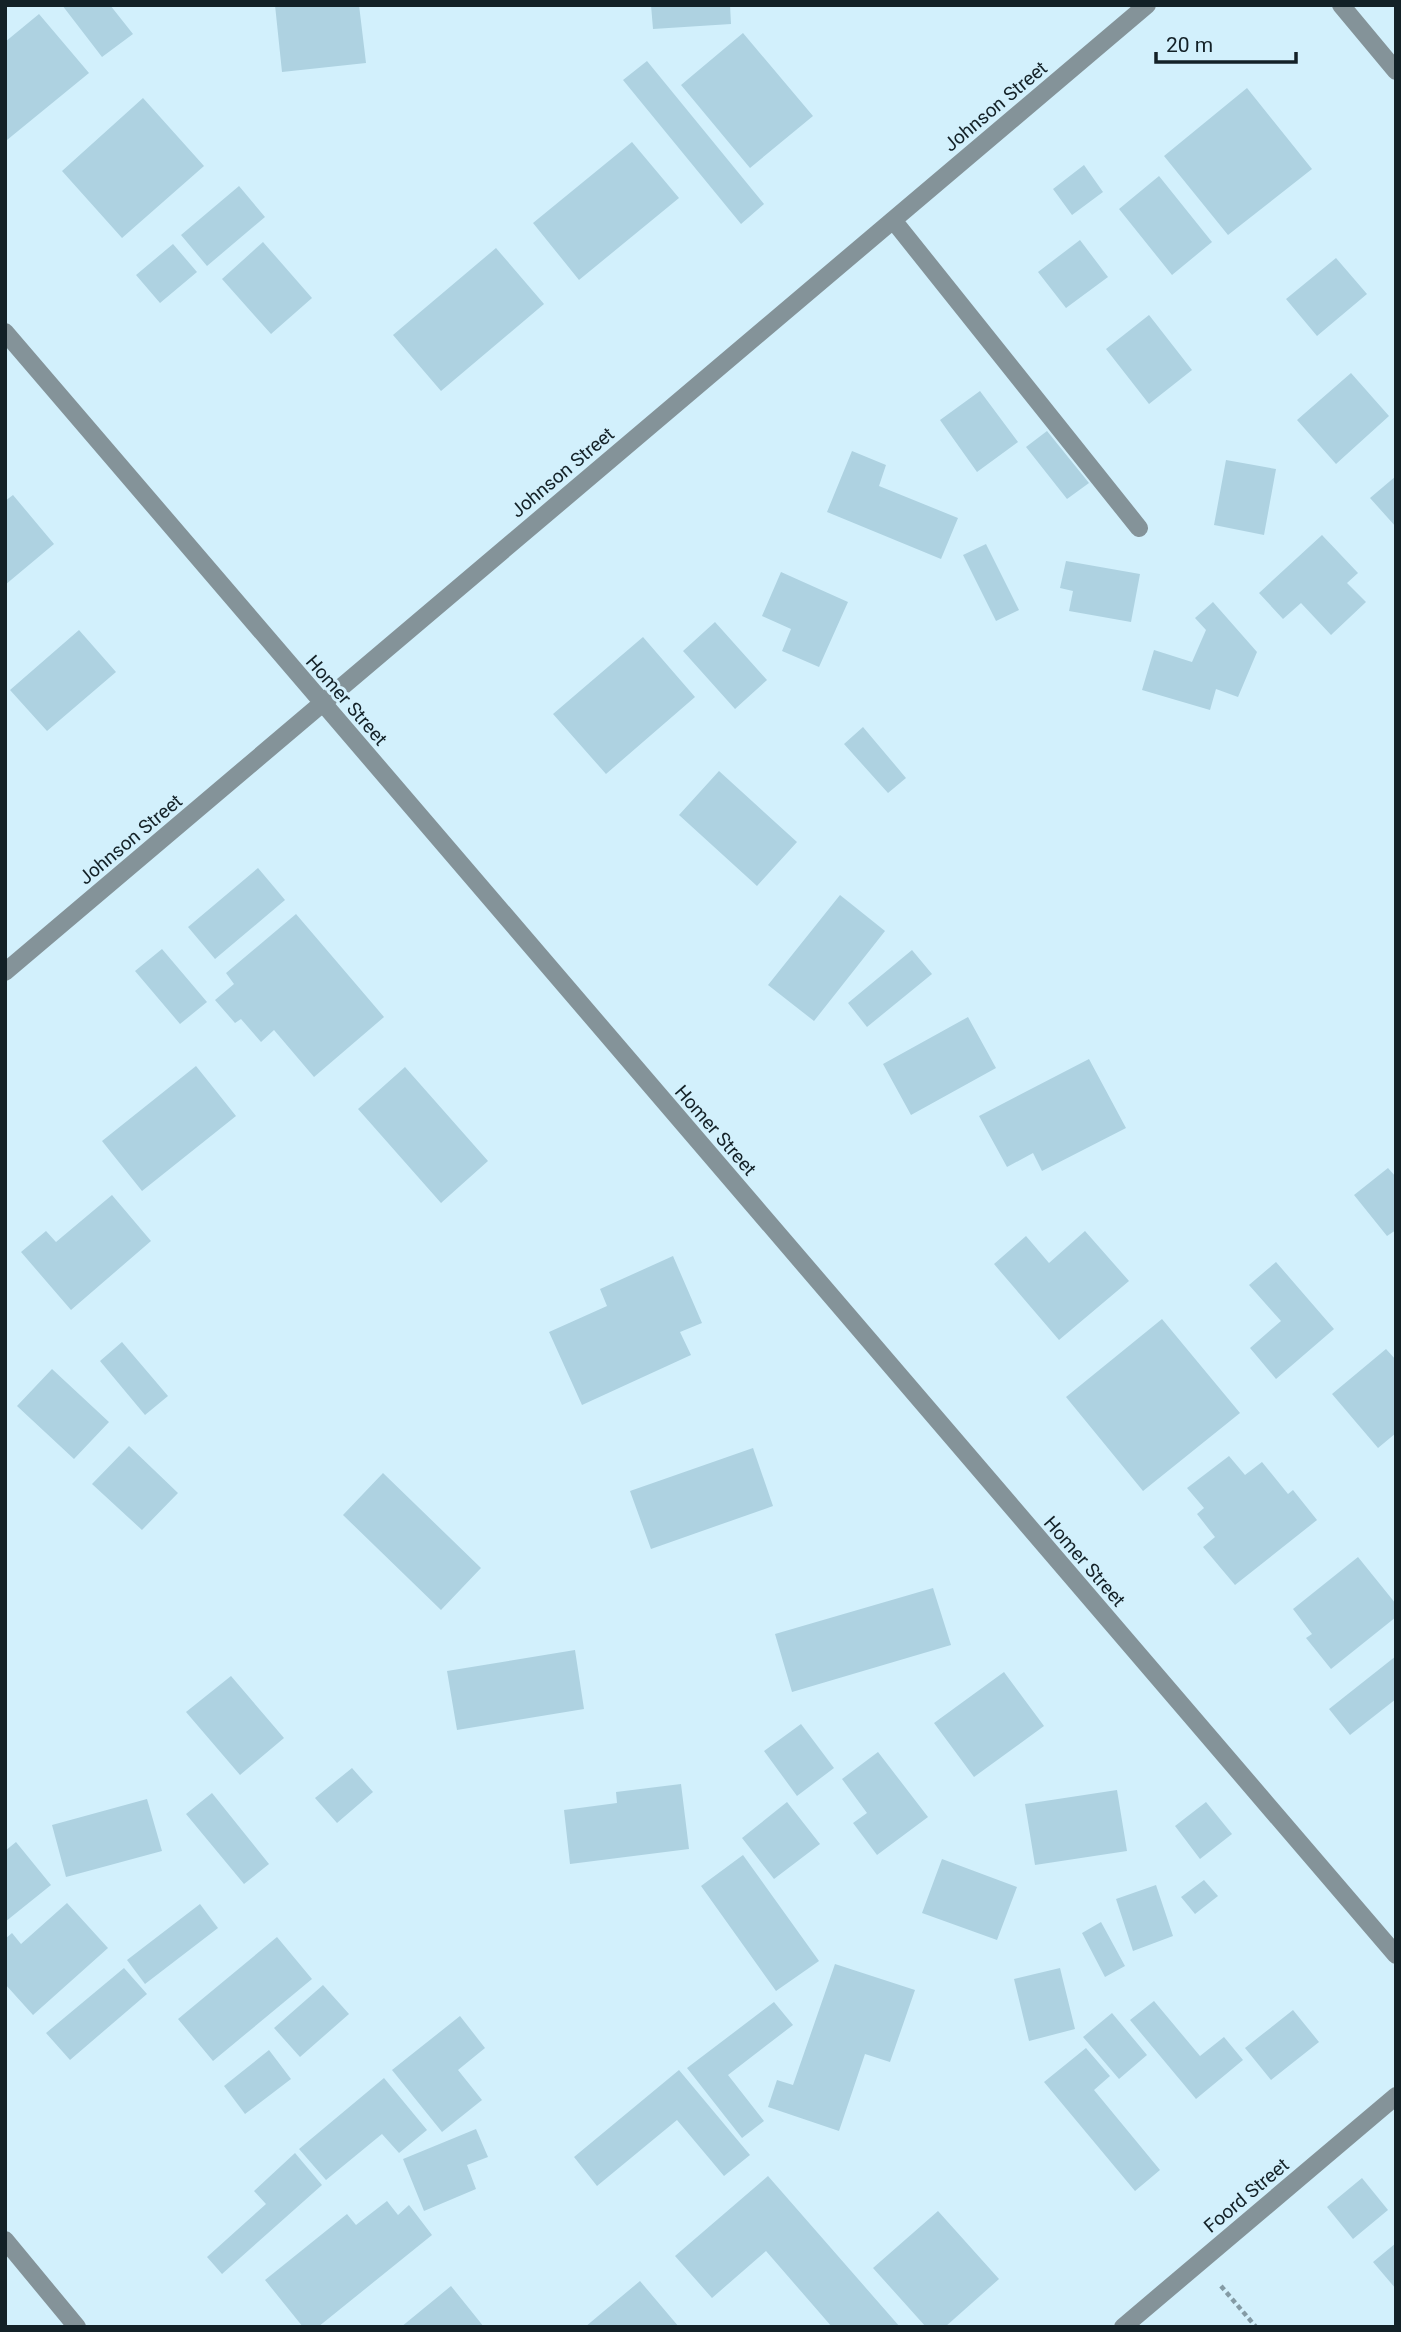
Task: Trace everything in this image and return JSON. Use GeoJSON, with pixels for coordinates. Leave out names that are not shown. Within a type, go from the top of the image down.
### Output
{"type":"FeatureCollection","features":[{"type":"Feature","properties":{"kind":"street","name":"Johnson Street"},"geometry":{"type":"LineString","coordinates":[[5,972],[1147,5]]}},
{"type":"Feature","properties":{"kind":"street"},"geometry":{"type":"LineString","coordinates":[[1341,5],[1396,71]]}},
{"type":"Feature","properties":{"kind":"street"},"geometry":{"type":"LineString","coordinates":[[893,220],[1139,528]]}},
{"type":"Feature","properties":{"kind":"street","name":"Homer Street"},"geometry":{"type":"LineString","coordinates":[[5,332],[1396,1955]]}},
{"type":"Feature","properties":{"kind":"street","name":"Foord Street"},"geometry":{"type":"LineString","coordinates":[[1123,2327],[1396,2096]]}},
{"type":"Feature","properties":{"kind":"street"},"geometry":{"type":"LineString","coordinates":[[5,2240],[77,2327]]}},
{"type":"Feature","properties":{"kind":"path"},"geometry":{"type":"LineString","coordinates":[[1201,2261],[1256,2327]]}},
{"type":"Feature","properties":{"kind":"building"},"geometry":{"type":"Polygon","coordinates":[[[62,5],[110,5],[133,34],[102,57],[62,5]]]}},
{"type":"Feature","properties":{"kind":"building"},"geometry":{"type":"Polygon","coordinates":[[[275,5],[359,5],[366,63],[282,72],[275,5]]]}},
{"type":"Feature","properties":{"kind":"building"},"geometry":{"type":"Polygon","coordinates":[[[651,5],[730,5],[731,24],[653,29],[651,5]]]}},
{"type":"Feature","properties":{"kind":"building"},"geometry":{"type":"Polygon","coordinates":[[[39,14],[89,73],[7,140],[5,42],[39,14]]]}},
{"type":"Feature","properties":{"kind":"building"},"geometry":{"type":"Polygon","coordinates":[[[743,33],[813,116],[750,168],[681,85],[743,33]]]}},
{"type":"Feature","properties":{"kind":"building"},"geometry":{"type":"Polygon","coordinates":[[[647,61],[764,204],[741,224],[623,80],[647,61]]]}},
{"type":"Feature","properties":{"kind":"building"},"geometry":{"type":"Polygon","coordinates":[[[1247,88],[1312,169],[1228,235],[1164,156],[1247,88]]]}},
{"type":"Feature","properties":{"kind":"building"},"geometry":{"type":"Polygon","coordinates":[[[143,98],[204,166],[122,238],[62,171],[143,98]]]}},
{"type":"Feature","properties":{"kind":"building"},"geometry":{"type":"Polygon","coordinates":[[[632,142],[679,198],[579,280],[533,223],[632,142]]]}},
{"type":"Feature","properties":{"kind":"building"},"geometry":{"type":"Polygon","coordinates":[[[1084,165],[1103,192],[1072,215],[1053,189],[1084,165]]]}},
{"type":"Feature","properties":{"kind":"building"},"geometry":{"type":"Polygon","coordinates":[[[1159,176],[1212,242],[1172,275],[1119,209],[1159,176]]]}},
{"type":"Feature","properties":{"kind":"building"},"geometry":{"type":"Polygon","coordinates":[[[239,186],[265,217],[207,266],[181,235],[239,186]]]}},
{"type":"Feature","properties":{"kind":"building"},"geometry":{"type":"Polygon","coordinates":[[[1080,240],[1108,277],[1066,308],[1038,272],[1080,240]]]}},
{"type":"Feature","properties":{"kind":"building"},"geometry":{"type":"Polygon","coordinates":[[[263,242],[312,298],[271,334],[222,279],[263,242]]]}},
{"type":"Feature","properties":{"kind":"building"},"geometry":{"type":"Polygon","coordinates":[[[173,244],[197,272],[160,303],[136,275],[173,244]]]}},
{"type":"Feature","properties":{"kind":"building"},"geometry":{"type":"Polygon","coordinates":[[[496,248],[544,304],[441,391],[393,335],[496,248]]]}},
{"type":"Feature","properties":{"kind":"building"},"geometry":{"type":"Polygon","coordinates":[[[1336,258],[1367,294],[1317,336],[1286,299],[1336,258]]]}},
{"type":"Feature","properties":{"kind":"building"},"geometry":{"type":"Polygon","coordinates":[[[1149,315],[1192,370],[1149,404],[1106,349],[1149,315]]]}},
{"type":"Feature","properties":{"kind":"building"},"geometry":{"type":"Polygon","coordinates":[[[1351,373],[1389,416],[1336,464],[1297,420],[1351,373]]]}},
{"type":"Feature","properties":{"kind":"building"},"geometry":{"type":"Polygon","coordinates":[[[980,391],[1018,442],[977,472],[940,420],[980,391]]]}},
{"type":"Feature","properties":{"kind":"building"},"geometry":{"type":"Polygon","coordinates":[[[1047,431],[1089,483],[1067,499],[1026,447],[1047,431]]]}},
{"type":"Feature","properties":{"kind":"building"},"geometry":{"type":"Polygon","coordinates":[[[852,451],[886,465],[879,486],[958,518],[941,559],[827,512],[852,451]]]}},
{"type":"Feature","properties":{"kind":"building"},"geometry":{"type":"Polygon","coordinates":[[[1226,460],[1276,469],[1264,535],[1214,525],[1226,460]]]}},
{"type":"Feature","properties":{"kind":"building"},"geometry":{"type":"Polygon","coordinates":[[[1396,476],[1396,527],[1370,498],[1396,476]]]}},
{"type":"Feature","properties":{"kind":"building"},"geometry":{"type":"Polygon","coordinates":[[[13,495],[54,544],[5,585],[5,501],[13,495]]]}},
{"type":"Feature","properties":{"kind":"building"},"geometry":{"type":"Polygon","coordinates":[[[1322,535],[1358,573],[1347,583],[1366,602],[1331,635],[1301,603],[1283,619],[1259,593],[1322,535]]]}},
{"type":"Feature","properties":{"kind":"building"},"geometry":{"type":"Polygon","coordinates":[[[986,544],[1019,610],[996,621],[963,555],[986,544]]]}},
{"type":"Feature","properties":{"kind":"building"},"geometry":{"type":"Polygon","coordinates":[[[1066,561],[1140,574],[1131,622],[1069,611],[1073,591],[1060,588],[1066,561]]]}},
{"type":"Feature","properties":{"kind":"building"},"geometry":{"type":"Polygon","coordinates":[[[781,572],[848,602],[819,667],[782,651],[791,629],[762,616],[781,572]]]}},
{"type":"Feature","properties":{"kind":"building"},"geometry":{"type":"Polygon","coordinates":[[[1213,602],[1257,652],[1238,697],[1216,689],[1210,710],[1142,690],[1154,650],[1192,662],[1206,630],[1195,618],[1213,602]]]}},
{"type":"Feature","properties":{"kind":"building"},"geometry":{"type":"Polygon","coordinates":[[[715,622],[767,680],[735,709],[683,651],[715,622]]]}},
{"type":"Feature","properties":{"kind":"building"},"geometry":{"type":"Polygon","coordinates":[[[79,630],[116,672],[47,731],[10,690],[79,630]]]}},
{"type":"Feature","properties":{"kind":"building"},"geometry":{"type":"Polygon","coordinates":[[[643,637],[695,697],[606,774],[553,714],[643,637]]]}},
{"type":"Feature","properties":{"kind":"building"},"geometry":{"type":"Polygon","coordinates":[[[863,727],[906,778],[888,793],[844,744],[863,727]]]}},
{"type":"Feature","properties":{"kind":"building"},"geometry":{"type":"Polygon","coordinates":[[[719,771],[797,842],[757,886],[679,815],[719,771]]]}},
{"type":"Feature","properties":{"kind":"building"},"geometry":{"type":"Polygon","coordinates":[[[258,868],[285,900],[215,959],[188,927],[258,868]]]}},
{"type":"Feature","properties":{"kind":"building"},"geometry":{"type":"Polygon","coordinates":[[[840,895],[885,931],[814,1021],[768,985],[840,895]]]}},
{"type":"Feature","properties":{"kind":"building"},"geometry":{"type":"Polygon","coordinates":[[[296,914],[384,1017],[314,1077],[274,1030],[261,1042],[241,1019],[235,1023],[215,1000],[234,984],[226,973],[296,914]]]}},
{"type":"Feature","properties":{"kind":"building"},"geometry":{"type":"Polygon","coordinates":[[[162,949],[207,1002],[180,1024],[135,971],[162,949]]]}},
{"type":"Feature","properties":{"kind":"building"},"geometry":{"type":"Polygon","coordinates":[[[912,950],[932,974],[867,1027],[848,1003],[912,950]]]}},
{"type":"Feature","properties":{"kind":"building"},"geometry":{"type":"Polygon","coordinates":[[[968,1017],[996,1068],[911,1115],[883,1064],[968,1017]]]}},
{"type":"Feature","properties":{"kind":"building"},"geometry":{"type":"Polygon","coordinates":[[[1089,1059],[1126,1128],[1042,1171],[1033,1153],[1007,1167],[979,1116],[1089,1059]]]}},
{"type":"Feature","properties":{"kind":"building"},"geometry":{"type":"Polygon","coordinates":[[[196,1066],[236,1116],[142,1191],[102,1141],[196,1066]]]}},
{"type":"Feature","properties":{"kind":"building"},"geometry":{"type":"Polygon","coordinates":[[[405,1067],[488,1161],[441,1203],[358,1109],[405,1067]]]}},
{"type":"Feature","properties":{"kind":"building"},"geometry":{"type":"Polygon","coordinates":[[[1388,1168],[1396,1177],[1396,1230],[1387,1236],[1354,1195],[1388,1168]]]}},
{"type":"Feature","properties":{"kind":"building"},"geometry":{"type":"Polygon","coordinates":[[[112,1195],[151,1241],[71,1310],[21,1252],[46,1231],[56,1242],[112,1195]]]}},
{"type":"Feature","properties":{"kind":"building"},"geometry":{"type":"Polygon","coordinates":[[[1085,1231],[1129,1281],[1059,1340],[994,1264],[1026,1236],[1049,1263],[1085,1231]]]}},
{"type":"Feature","properties":{"kind":"building"},"geometry":{"type":"Polygon","coordinates":[[[673,1256],[702,1323],[680,1332],[691,1355],[582,1405],[549,1332],[607,1306],[600,1289],[673,1256]]]}},
{"type":"Feature","properties":{"kind":"building"},"geometry":{"type":"Polygon","coordinates":[[[1276,1262],[1334,1329],[1276,1379],[1250,1348],[1281,1321],[1249,1285],[1276,1262]]]}},
{"type":"Feature","properties":{"kind":"building"},"geometry":{"type":"Polygon","coordinates":[[[1162,1319],[1240,1413],[1143,1491],[1066,1397],[1162,1319]]]}},
{"type":"Feature","properties":{"kind":"building"},"geometry":{"type":"Polygon","coordinates":[[[122,1342],[168,1396],[145,1415],[100,1361],[122,1342]]]}},
{"type":"Feature","properties":{"kind":"building"},"geometry":{"type":"Polygon","coordinates":[[[1386,1349],[1396,1360],[1396,1433],[1378,1448],[1332,1394],[1386,1349]]]}},
{"type":"Feature","properties":{"kind":"building"},"geometry":{"type":"Polygon","coordinates":[[[52,1369],[109,1422],[74,1459],[17,1406],[52,1369]]]}},
{"type":"Feature","properties":{"kind":"building"},"geometry":{"type":"Polygon","coordinates":[[[129,1446],[178,1493],[142,1530],[92,1484],[129,1446]]]}},
{"type":"Feature","properties":{"kind":"building"},"geometry":{"type":"Polygon","coordinates":[[[753,1448],[773,1506],[651,1549],[630,1491],[753,1448]]]}},
{"type":"Feature","properties":{"kind":"building"},"geometry":{"type":"Polygon","coordinates":[[[1229,1456],[1245,1475],[1262,1462],[1288,1494],[1293,1490],[1317,1520],[1235,1585],[1203,1547],[1215,1537],[1197,1514],[1204,1508],[1187,1488],[1229,1456]]]}},
{"type":"Feature","properties":{"kind":"building"},"geometry":{"type":"Polygon","coordinates":[[[383,1473],[481,1568],[441,1610],[343,1515],[383,1473]]]}},
{"type":"Feature","properties":{"kind":"building"},"geometry":{"type":"Polygon","coordinates":[[[1358,1557],[1396,1604],[1396,1617],[1331,1669],[1306,1638],[1312,1634],[1293,1609],[1358,1557]]]}},
{"type":"Feature","properties":{"kind":"building"},"geometry":{"type":"Polygon","coordinates":[[[933,1588],[951,1645],[792,1692],[775,1634],[933,1588]]]}},
{"type":"Feature","properties":{"kind":"building"},"geometry":{"type":"Polygon","coordinates":[[[575,1650],[584,1709],[457,1730],[447,1671],[575,1650]]]}},
{"type":"Feature","properties":{"kind":"building"},"geometry":{"type":"Polygon","coordinates":[[[1396,1656],[1396,1699],[1350,1735],[1329,1709],[1396,1656]]]}},
{"type":"Feature","properties":{"kind":"building"},"geometry":{"type":"Polygon","coordinates":[[[1004,1672],[1044,1726],[974,1777],[934,1723],[1004,1672]]]}},
{"type":"Feature","properties":{"kind":"building"},"geometry":{"type":"Polygon","coordinates":[[[231,1676],[284,1738],[240,1775],[186,1712],[231,1676]]]}},
{"type":"Feature","properties":{"kind":"building"},"geometry":{"type":"Polygon","coordinates":[[[801,1724],[834,1768],[797,1796],[764,1751],[801,1724]]]}},
{"type":"Feature","properties":{"kind":"building"},"geometry":{"type":"Polygon","coordinates":[[[878,1752],[928,1817],[877,1855],[853,1823],[867,1813],[842,1779],[878,1752]]]}},
{"type":"Feature","properties":{"kind":"building"},"geometry":{"type":"Polygon","coordinates":[[[352,1768],[373,1792],[337,1823],[315,1798],[352,1768]]]}},
{"type":"Feature","properties":{"kind":"building"},"geometry":{"type":"Polygon","coordinates":[[[681,1784],[689,1849],[570,1864],[564,1810],[617,1803],[616,1792],[681,1784]]]}},
{"type":"Feature","properties":{"kind":"building"},"geometry":{"type":"Polygon","coordinates":[[[1117,1790],[1127,1851],[1035,1865],[1025,1804],[1117,1790]]]}},
{"type":"Feature","properties":{"kind":"building"},"geometry":{"type":"Polygon","coordinates":[[[212,1793],[269,1864],[244,1884],[186,1814],[212,1793]]]}},
{"type":"Feature","properties":{"kind":"building"},"geometry":{"type":"Polygon","coordinates":[[[147,1799],[162,1851],[66,1877],[52,1825],[147,1799]]]}},
{"type":"Feature","properties":{"kind":"building"},"geometry":{"type":"Polygon","coordinates":[[[787,1802],[820,1844],[774,1879],[742,1838],[787,1802]]]}},
{"type":"Feature","properties":{"kind":"building"},"geometry":{"type":"Polygon","coordinates":[[[1206,1802],[1232,1834],[1200,1859],[1175,1826],[1206,1802]]]}},
{"type":"Feature","properties":{"kind":"building"},"geometry":{"type":"Polygon","coordinates":[[[16,1842],[51,1885],[5,1922],[5,1851],[16,1842]]]}},
{"type":"Feature","properties":{"kind":"building"},"geometry":{"type":"Polygon","coordinates":[[[743,1855],[819,1961],[776,1991],[701,1886],[743,1855]]]}},
{"type":"Feature","properties":{"kind":"building"},"geometry":{"type":"Polygon","coordinates":[[[942,1859],[1017,1887],[997,1940],[922,1913],[942,1859]]]}},
{"type":"Feature","properties":{"kind":"building"},"geometry":{"type":"Polygon","coordinates":[[[1204,1880],[1218,1896],[1195,1914],[1181,1897],[1204,1880]]]}},
{"type":"Feature","properties":{"kind":"building"},"geometry":{"type":"Polygon","coordinates":[[[1156,1885],[1173,1936],[1133,1951],[1116,1899],[1156,1885]]]}},
{"type":"Feature","properties":{"kind":"building"},"geometry":{"type":"Polygon","coordinates":[[[67,1903],[108,1948],[33,2015],[5,1984],[5,1939],[12,1933],[21,1944],[67,1903]]]}},
{"type":"Feature","properties":{"kind":"building"},"geometry":{"type":"Polygon","coordinates":[[[200,1904],[218,1928],[145,1984],[127,1960],[200,1904]]]}},
{"type":"Feature","properties":{"kind":"building"},"geometry":{"type":"Polygon","coordinates":[[[1101,1922],[1125,1966],[1105,1977],[1082,1933],[1101,1922]]]}},
{"type":"Feature","properties":{"kind":"building"},"geometry":{"type":"Polygon","coordinates":[[[277,1937],[312,1979],[213,2061],[178,2019],[277,1937]]]}},
{"type":"Feature","properties":{"kind":"building"},"geometry":{"type":"Polygon","coordinates":[[[835,1964],[915,1990],[890,2062],[865,2054],[839,2131],[768,2107],[777,2080],[793,2085],[835,1964]]]}},
{"type":"Feature","properties":{"kind":"building"},"geometry":{"type":"Polygon","coordinates":[[[124,1968],[147,1994],[70,2060],[46,2033],[124,1968]]]}},
{"type":"Feature","properties":{"kind":"building"},"geometry":{"type":"Polygon","coordinates":[[[1060,1968],[1075,2029],[1029,2041],[1014,1979],[1060,1968]]]}},
{"type":"Feature","properties":{"kind":"building"},"geometry":{"type":"Polygon","coordinates":[[[323,1985],[349,2014],[300,2057],[274,2028],[323,1985]]]}},
{"type":"Feature","properties":{"kind":"building"},"geometry":{"type":"Polygon","coordinates":[[[1154,2001],[1200,2056],[1224,2037],[1243,2060],[1196,2099],[1130,2020],[1154,2001]]]}},
{"type":"Feature","properties":{"kind":"building"},"geometry":{"type":"Polygon","coordinates":[[[774,2002],[793,2025],[728,2075],[764,2121],[742,2138],[687,2068],[774,2002]]]}},
{"type":"Feature","properties":{"kind":"building"},"geometry":{"type":"Polygon","coordinates":[[[1293,2010],[1319,2042],[1271,2080],[1245,2048],[1293,2010]]]}},
{"type":"Feature","properties":{"kind":"building"},"geometry":{"type":"Polygon","coordinates":[[[1112,2013],[1147,2055],[1119,2079],[1083,2037],[1112,2013]]]}},
{"type":"Feature","properties":{"kind":"building"},"geometry":{"type":"Polygon","coordinates":[[[460,2016],[485,2048],[458,2070],[482,2100],[442,2132],[392,2070],[460,2016]]]}},
{"type":"Feature","properties":{"kind":"building"},"geometry":{"type":"Polygon","coordinates":[[[1086,2048],[1110,2076],[1094,2090],[1160,2170],[1135,2191],[1044,2082],[1086,2048]]]}},
{"type":"Feature","properties":{"kind":"building"},"geometry":{"type":"Polygon","coordinates":[[[269,2050],[291,2079],[245,2114],[224,2086],[269,2050]]]}},
{"type":"Feature","properties":{"kind":"building"},"geometry":{"type":"Polygon","coordinates":[[[679,2070],[750,2155],[724,2176],[677,2120],[597,2186],[574,2157],[679,2070]]]}},
{"type":"Feature","properties":{"kind":"building"},"geometry":{"type":"Polygon","coordinates":[[[384,2078],[427,2130],[399,2153],[382,2134],[326,2180],[299,2149],[384,2078]]]}},
{"type":"Feature","properties":{"kind":"building"},"geometry":{"type":"Polygon","coordinates":[[[476,2129],[488,2157],[467,2165],[476,2189],[424,2211],[403,2159],[476,2129]]]}},
{"type":"Feature","properties":{"kind":"building"},"geometry":{"type":"Polygon","coordinates":[[[295,2153],[322,2185],[222,2274],[207,2257],[266,2204],[254,2191],[295,2153]]]}},
{"type":"Feature","properties":{"kind":"building"},"geometry":{"type":"Polygon","coordinates":[[[768,2176],[900,2327],[832,2327],[766,2251],[712,2298],[675,2256],[768,2176]]]}},
{"type":"Feature","properties":{"kind":"building"},"geometry":{"type":"Polygon","coordinates":[[[1362,2178],[1388,2210],[1353,2239],[1327,2207],[1362,2178]]]}},
{"type":"Feature","properties":{"kind":"building"},"geometry":{"type":"Polygon","coordinates":[[[387,2201],[398,2215],[409,2205],[432,2235],[318,2327],[303,2327],[265,2280],[347,2214],[356,2225],[387,2201]]]}},
{"type":"Feature","properties":{"kind":"building"},"geometry":{"type":"Polygon","coordinates":[[[938,2211],[999,2279],[945,2327],[926,2327],[873,2268],[938,2211]]]}},
{"type":"Feature","properties":{"kind":"building"},"geometry":{"type":"Polygon","coordinates":[[[1396,2243],[1396,2289],[1373,2262],[1396,2243]]]}},
{"type":"Feature","properties":{"kind":"building"},"geometry":{"type":"Polygon","coordinates":[[[640,2281],[679,2327],[585,2327],[640,2281]]]}},
{"type":"Feature","properties":{"kind":"building"},"geometry":{"type":"Polygon","coordinates":[[[451,2286],[484,2327],[401,2327],[451,2286]]]}}]}
